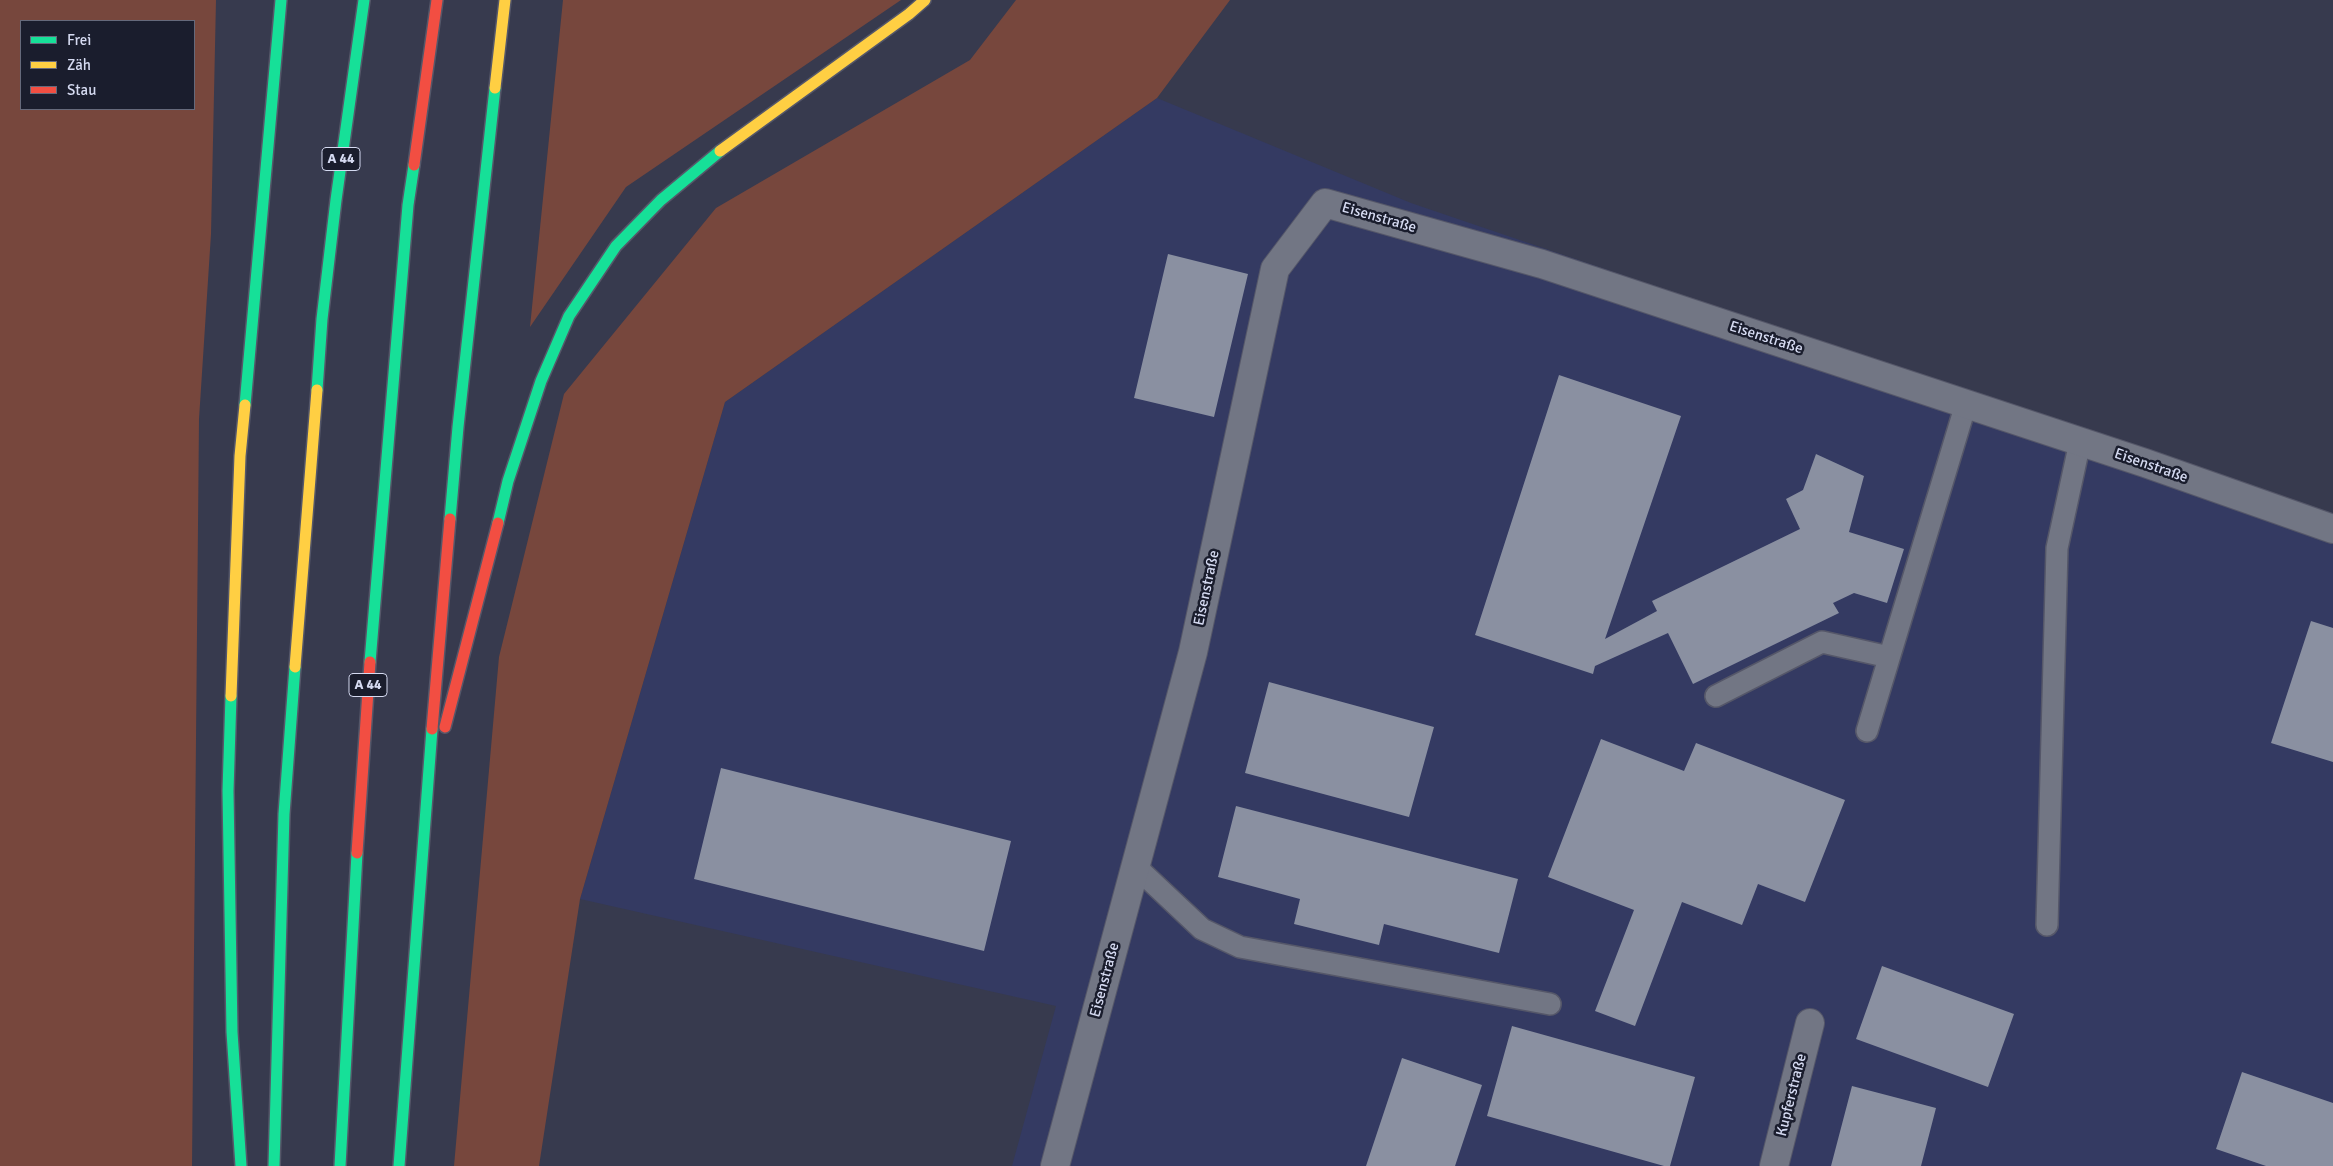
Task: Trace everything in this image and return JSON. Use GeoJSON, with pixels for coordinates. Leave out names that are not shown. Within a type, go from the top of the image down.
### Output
{"type":"FeatureCollection","features":[{"type":"Feature","properties":{"kind":"highway"},"geometry":{"type":"LineString","coordinates":[[241,1166],[232,1032],[228,791],[239,476],[281,0]]}},
{"type":"Feature","properties":{"kind":"highway","name":"A 44"},"geometry":{"type":"LineString","coordinates":[[274,1166],[284,814],[315,408],[322,319],[336,200],[364,0]]}},
{"type":"Feature","properties":{"kind":"highway","name":"A 44"},"geometry":{"type":"LineString","coordinates":[[340,1166],[360,772],[408,205],[437,0]]}},
{"type":"Feature","properties":{"kind":"highway"},"geometry":{"type":"LineString","coordinates":[[399,1166],[426,799],[458,427],[505,0]]}},
{"type":"Feature","properties":{"kind":"highway"},"geometry":{"type":"LineString","coordinates":[[426,799],[486,573],[508,481],[541,381],[569,316],[616,246],[661,200],[712,157],[910,14],[925,0]]}},
{"type":"Feature","properties":{"kind":"street","name":"Eisenstraße"},"geometry":{"type":"LineString","coordinates":[[1055,1166],[1193,652],[1276,269],[1325,203],[1542,264],[2080,442],[2333,529]]}},
{"type":"Feature","properties":{"kind":"street","name":"Kupferstraße"},"geometry":{"type":"LineString","coordinates":[[1774,1166],[1810,1024]]}},
{"type":"Feature","properties":{"kind":"lane"},"geometry":{"type":"LineString","coordinates":[[1867,731],[1966,404]]}},
{"type":"Feature","properties":{"kind":"lane"},"geometry":{"type":"LineString","coordinates":[[2047,925],[2057,548],[2080,442]]}},
{"type":"Feature","properties":{"kind":"lane"},"geometry":{"type":"LineString","coordinates":[[1716,696],[1822,642],[1889,657]]}},
{"type":"Feature","properties":{"kind":"lane"},"geometry":{"type":"LineString","coordinates":[[1135,866],[1202,929],[1240,946],[1550,1004]]}},
{"type":"Feature","properties":{"kind":"shaded area"},"geometry":{"type":"Polygon","coordinates":[[[0,0],[216,0],[211,234],[199,419],[192,1166],[0,1166],[0,0]]]}},
{"type":"Feature","properties":{"kind":"shaded area"},"geometry":{"type":"Polygon","coordinates":[[[563,0],[901,0],[626,187],[530,327],[563,0]]]}},
{"type":"Feature","properties":{"kind":"shaded area"},"geometry":{"type":"Polygon","coordinates":[[[1016,0],[1230,0],[1157,98],[725,402],[580,899],[539,1166],[454,1166],[499,657],[564,394],[716,208],[970,60],[1016,0]]]}},
{"type":"Feature","properties":{"kind":"shaded area"},"geometry":{"type":"Polygon","coordinates":[[[1157,98],[1411,203],[2333,517],[2333,1166],[1012,1166],[1056,1006],[580,899],[725,402],[1157,98]]]}},
{"type":"Feature","properties":{"kind":"building"},"geometry":{"type":"Polygon","coordinates":[[[1168,254],[1248,274],[1214,417],[1134,398],[1168,254]]]}},
{"type":"Feature","properties":{"kind":"building"},"geometry":{"type":"Polygon","coordinates":[[[1559,375],[1681,416],[1605,639],[1657,611],[1652,601],[1800,529],[1786,499],[1803,490],[1816,454],[1864,476],[1849,532],[1904,549],[1887,603],[1854,593],[1833,603],[1839,613],[1693,684],[1668,633],[1595,666],[1593,674],[1475,635],[1559,375]]]}},
{"type":"Feature","properties":{"kind":"building"},"geometry":{"type":"Polygon","coordinates":[[[2311,621],[2333,628],[2333,762],[2271,743],[2311,621]]]}},
{"type":"Feature","properties":{"kind":"building"},"geometry":{"type":"Polygon","coordinates":[[[1269,682],[1434,727],[1409,817],[1245,773],[1269,682]]]}},
{"type":"Feature","properties":{"kind":"building"},"geometry":{"type":"Polygon","coordinates":[[[1601,739],[1684,771],[1696,743],[1845,800],[1805,902],[1758,884],[1742,925],[1682,902],[1635,1026],[1595,1011],[1634,910],[1548,877],[1601,739]]]}},
{"type":"Feature","properties":{"kind":"building"},"geometry":{"type":"Polygon","coordinates":[[[721,768],[1011,841],[984,951],[694,879],[721,768]]]}},
{"type":"Feature","properties":{"kind":"building"},"geometry":{"type":"Polygon","coordinates":[[[1236,806],[1518,879],[1499,953],[1384,924],[1379,945],[1294,924],[1300,899],[1218,877],[1236,806]]]}},
{"type":"Feature","properties":{"kind":"building"},"geometry":{"type":"Polygon","coordinates":[[[1882,966],[2014,1014],[1988,1087],[1856,1039],[1882,966]]]}},
{"type":"Feature","properties":{"kind":"building"},"geometry":{"type":"Polygon","coordinates":[[[1512,1026],[1695,1077],[1670,1166],[1664,1166],[1487,1116],[1512,1026]]]}},
{"type":"Feature","properties":{"kind":"building"},"geometry":{"type":"Polygon","coordinates":[[[1402,1058],[1482,1085],[1455,1166],[1366,1166],[1402,1058]]]}},
{"type":"Feature","properties":{"kind":"building"},"geometry":{"type":"Polygon","coordinates":[[[2242,1072],[2333,1103],[2333,1166],[2266,1166],[2216,1149],[2242,1072]]]}},
{"type":"Feature","properties":{"kind":"building"},"geometry":{"type":"Polygon","coordinates":[[[1852,1086],[1936,1108],[1921,1166],[1831,1166],[1852,1086]]]}},
{"type":"Feature","properties":{"kind":"traffic: fast"},"geometry":{"type":"LineString","coordinates":[[245,405],[281,0]]}},
{"type":"Feature","properties":{"kind":"traffic: fast"},"geometry":{"type":"LineString","coordinates":[[317,390],[322,319],[336,200],[364,0]]}},
{"type":"Feature","properties":{"kind":"traffic: fast"},"geometry":{"type":"LineString","coordinates":[[450,519],[458,427],[495,88]]}},
{"type":"Feature","properties":{"kind":"traffic: fast"},"geometry":{"type":"LineString","coordinates":[[498,523],[508,481],[541,381],[569,316],[616,246],[661,200],[720,151]]}},
{"type":"Feature","properties":{"kind":"traffic: fast"},"geometry":{"type":"LineString","coordinates":[[370,662],[408,205],[414,165]]}},
{"type":"Feature","properties":{"kind":"traffic: fast"},"geometry":{"type":"LineString","coordinates":[[274,1166],[284,814],[295,667]]}},
{"type":"Feature","properties":{"kind":"traffic: fast"},"geometry":{"type":"LineString","coordinates":[[231,696],[228,791],[232,1032],[241,1166]]}},
{"type":"Feature","properties":{"kind":"traffic: fast"},"geometry":{"type":"LineString","coordinates":[[399,1166],[432,729]]}},
{"type":"Feature","properties":{"kind":"traffic: fast"},"geometry":{"type":"LineString","coordinates":[[340,1166],[357,853]]}},
{"type":"Feature","properties":{"kind":"traffic: slow"},"geometry":{"type":"LineString","coordinates":[[495,88],[505,0]]}},
{"type":"Feature","properties":{"kind":"traffic: slow"},"geometry":{"type":"LineString","coordinates":[[720,151],[909,14],[925,0]]}},
{"type":"Feature","properties":{"kind":"traffic: slow"},"geometry":{"type":"LineString","coordinates":[[295,667],[317,390]]}},
{"type":"Feature","properties":{"kind":"traffic: slow"},"geometry":{"type":"LineString","coordinates":[[231,696],[240,456],[245,405]]}},
{"type":"Feature","properties":{"kind":"traffic: jam"},"geometry":{"type":"LineString","coordinates":[[414,165],[437,0]]}},
{"type":"Feature","properties":{"kind":"traffic: jam"},"geometry":{"type":"LineString","coordinates":[[432,729],[450,519]]}},
{"type":"Feature","properties":{"kind":"traffic: jam"},"geometry":{"type":"LineString","coordinates":[[445,727],[498,523]]}},
{"type":"Feature","properties":{"kind":"traffic: jam"},"geometry":{"type":"LineString","coordinates":[[357,853],[370,662]]}}]}
